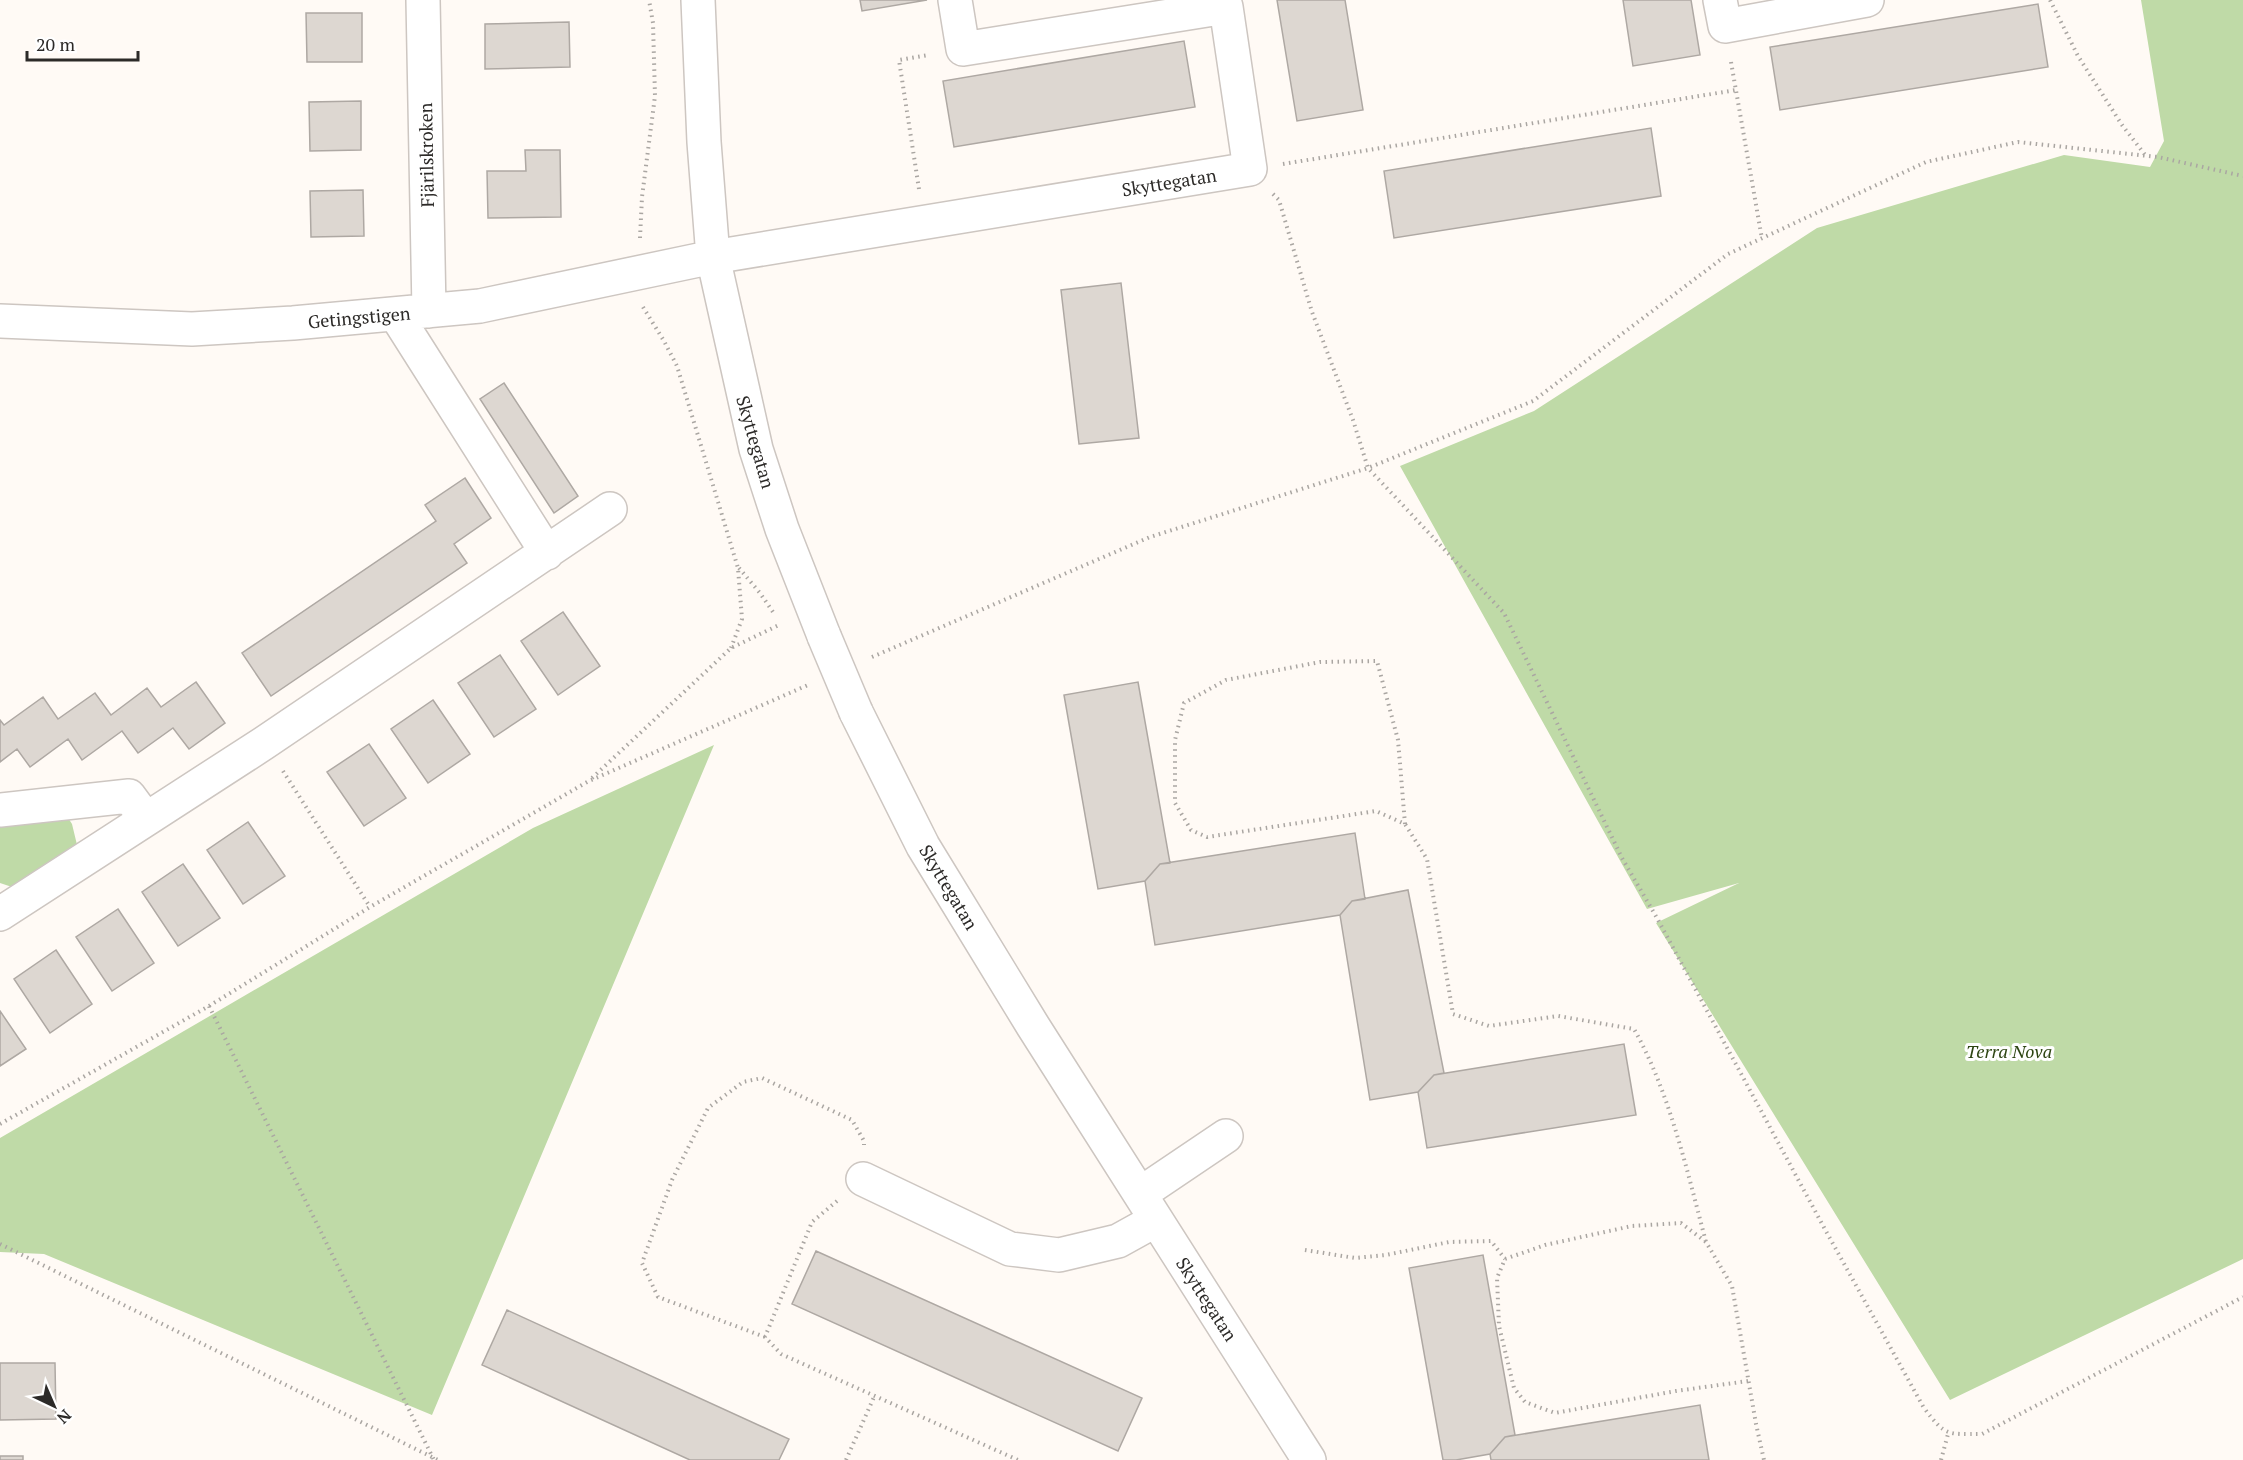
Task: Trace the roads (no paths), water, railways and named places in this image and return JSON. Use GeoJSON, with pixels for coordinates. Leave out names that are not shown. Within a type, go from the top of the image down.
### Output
{"type":"FeatureCollection","features":[{"type":"Feature","properties":{"kind":"street","name":"Fjärilskroken"},"geometry":{"type":"LineString","coordinates":[[423,0],[429,311]]}},
{"type":"Feature","properties":{"kind":"street","name":"Skyttegatan"},"geometry":{"type":"LineString","coordinates":[[698,0],[704,142],[713,256],[756,449],[782,529],[824,636],[856,712],[923,846],[1033,1026],[1309,1460]]}},
{"type":"Feature","properties":{"kind":"street"},"geometry":{"type":"LineString","coordinates":[[955,0],[963,49],[1225,4]]}},
{"type":"Feature","properties":{"kind":"street"},"geometry":{"type":"LineString","coordinates":[[1723,13],[1867,0]]}},
{"type":"Feature","properties":{"kind":"street","name":"Skyttegatan"},"geometry":{"type":"LineString","coordinates":[[713,256],[1250,169],[1225,4]]}},
{"type":"Feature","properties":{"kind":"street","name":"Getingstigen"},"geometry":{"type":"LineString","coordinates":[[0,321],[192,329],[396,315],[480,306],[713,256]]}},
{"type":"Feature","properties":{"kind":"street"},"geometry":{"type":"LineString","coordinates":[[396,315],[547,553]]}},
{"type":"Feature","properties":{"kind":"street"},"geometry":{"type":"LineString","coordinates":[[0,914],[264,743],[610,509]]}},
{"type":"Feature","properties":{"kind":"street"},"geometry":{"type":"LineString","coordinates":[[0,810],[129,796],[146,819]]}},
{"type":"Feature","properties":{"kind":"street"},"geometry":{"type":"LineString","coordinates":[[863,1179],[1010,1249],[1059,1255],[1118,1241],[1148,1207],[1226,1136]]}},
{"type":"Feature","properties":{"kind":"park label","name":"Terra Nova"},"geometry":{"type":"Point","coordinates":[2009,1051]}}]}
